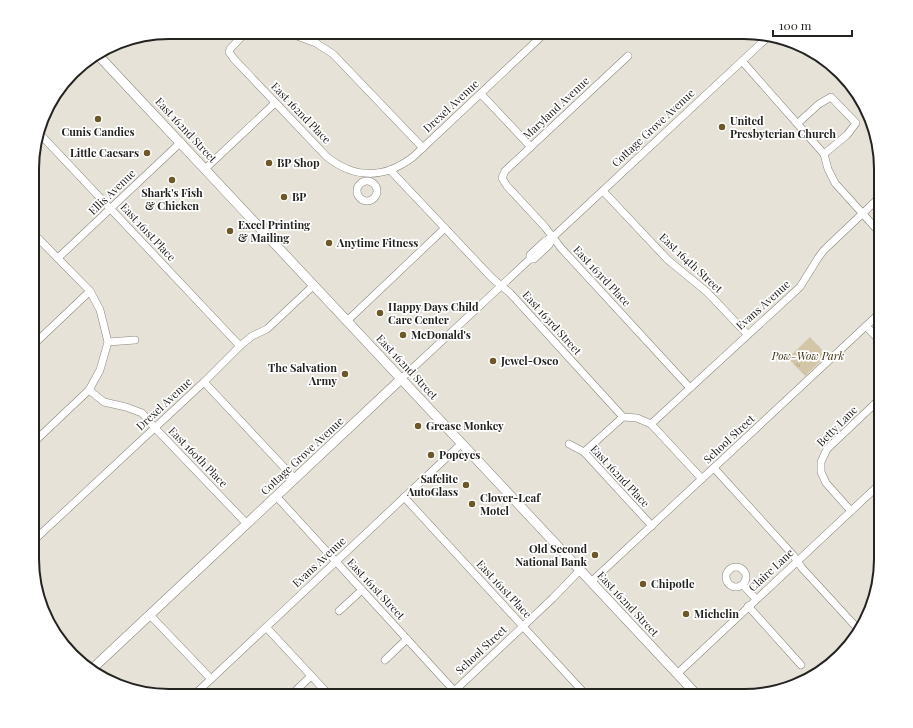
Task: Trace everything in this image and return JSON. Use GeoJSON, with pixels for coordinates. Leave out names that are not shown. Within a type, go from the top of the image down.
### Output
{"type":"FeatureCollection","features":[{"type":"Feature","properties":{"kind":"main road","name":"East 162nd Street"},"geometry":{"type":"LineString","coordinates":[[101,58],[206,168],[401,380],[691,689]]}},
{"type":"Feature","properties":{"kind":"main road","name":"Cottage Grove Avenue"},"geometry":{"type":"LineString","coordinates":[[95,666],[401,380]]}},
{"type":"Feature","properties":{"kind":"street","name":"East 162nd Place"},"geometry":{"type":"LineString","coordinates":[[239,39],[229,52],[234,59],[326,156],[334,162],[352,170],[368,174]]}},
{"type":"Feature","properties":{"kind":"street"},"geometry":{"type":"LineString","coordinates":[[305,39],[316,43],[333,54],[422,148]]}},
{"type":"Feature","properties":{"kind":"street","name":"Drexel Avenue"},"geometry":{"type":"LineString","coordinates":[[368,174],[390,170],[407,162],[539,39]]}},
{"type":"Feature","properties":{"kind":"street","name":"Cottage Grove Avenue"},"geometry":{"type":"LineString","coordinates":[[401,380],[530,259],[530,255],[545,241],[553,237],[764,40]]}},
{"type":"Feature","properties":{"kind":"street","name":"Maryland Avenue"},"geometry":{"type":"LineString","coordinates":[[502,178],[505,171],[628,56]]}},
{"type":"Feature","properties":{"kind":"street"},"geometry":{"type":"LineString","coordinates":[[742,61],[824,154],[828,169],[835,183],[874,226]]}},
{"type":"Feature","properties":{"kind":"street"},"geometry":{"type":"LineString","coordinates":[[481,94],[531,147]]}},
{"type":"Feature","properties":{"kind":"street"},"geometry":{"type":"LineString","coordinates":[[798,123],[819,104],[831,97],[856,123],[847,135],[824,154]]}},
{"type":"Feature","properties":{"kind":"street"},"geometry":{"type":"LineString","coordinates":[[206,168],[275,102]]}},
{"type":"Feature","properties":{"kind":"street","name":"East 161st Place"},"geometry":{"type":"LineString","coordinates":[[43,137],[240,346]]}},
{"type":"Feature","properties":{"kind":"street","name":"Ellis Avenue"},"geometry":{"type":"LineString","coordinates":[[58,258],[181,142]]}},
{"type":"Feature","properties":{"kind":"street","name":"East 163rd Street"},"geometry":{"type":"LineString","coordinates":[[390,170],[492,278],[510,293],[623,417]]}},
{"type":"Feature","properties":{"kind":"street"},"geometry":{"type":"LineString","coordinates":[[368,174],[368,181]]}},
{"type":"Feature","properties":{"kind":"street","name":"East 163rd Place"},"geometry":{"type":"LineString","coordinates":[[502,178],[507,186],[561,248],[690,388]]}},
{"type":"Feature","properties":{"kind":"street","name":"East 164th Street"},"geometry":{"type":"LineString","coordinates":[[603,191],[668,260],[707,292],[747,334]]}},
{"type":"Feature","properties":{"kind":"street","name":"Evans Avenue"},"geometry":{"type":"LineString","coordinates":[[651,424],[747,334],[800,287],[821,254],[874,202]]}},
{"type":"Feature","properties":{"kind":"street"},"geometry":{"type":"LineString","coordinates":[[347,321],[445,228]]}},
{"type":"Feature","properties":{"kind":"street"},"geometry":{"type":"LineString","coordinates":[[39,437],[89,390],[100,370],[108,342],[100,310],[90,291],[40,240]]}},
{"type":"Feature","properties":{"kind":"street","name":"Drexel Avenue"},"geometry":{"type":"LineString","coordinates":[[39,536],[204,382],[240,346],[252,336],[267,329],[314,285]]}},
{"type":"Feature","properties":{"kind":"street"},"geometry":{"type":"LineString","coordinates":[[39,339],[90,291]]}},
{"type":"Feature","properties":{"kind":"street","name":"School Street"},"geometry":{"type":"LineString","coordinates":[[591,582],[874,319]]}},
{"type":"Feature","properties":{"kind":"street"},"geometry":{"type":"LineString","coordinates":[[866,326],[874,335]]}},
{"type":"Feature","properties":{"kind":"street"},"geometry":{"type":"LineString","coordinates":[[108,342],[134,340]]}},
{"type":"Feature","properties":{"kind":"street"},"geometry":{"type":"LineString","coordinates":[[204,382],[295,479]]}},
{"type":"Feature","properties":{"kind":"street","name":"East 160th Place"},"geometry":{"type":"LineString","coordinates":[[89,390],[104,402],[126,407],[142,413],[247,524]]}},
{"type":"Feature","properties":{"kind":"street","name":"Betty Lane"},"geometry":{"type":"LineString","coordinates":[[851,511],[826,483],[821,472],[821,462],[827,449],[874,405]]}},
{"type":"Feature","properties":{"kind":"street"},"geometry":{"type":"LineString","coordinates":[[584,452],[623,417],[637,418],[651,424],[702,479]]}},
{"type":"Feature","properties":{"kind":"street","name":"Evans Avenue"},"geometry":{"type":"LineString","coordinates":[[200,689],[461,444]]}},
{"type":"Feature","properties":{"kind":"street","name":"East 162nd Place"},"geometry":{"type":"LineString","coordinates":[[569,444],[584,452],[652,526]]}},
{"type":"Feature","properties":{"kind":"street"},"geometry":{"type":"LineString","coordinates":[[714,468],[855,626]]}},
{"type":"Feature","properties":{"kind":"street","name":"Claire Lane"},"geometry":{"type":"LineString","coordinates":[[677,674],[797,560],[874,490]]}},
{"type":"Feature","properties":{"kind":"street","name":"East 161st Street"},"geometry":{"type":"LineString","coordinates":[[276,496],[407,639],[450,689]]}},
{"type":"Feature","properties":{"kind":"street","name":"East 161st Place"},"geometry":{"type":"LineString","coordinates":[[404,497],[581,689]]}},
{"type":"Feature","properties":{"kind":"street","name":"School Street"},"geometry":{"type":"LineString","coordinates":[[459,689],[580,570]]}},
{"type":"Feature","properties":{"kind":"street"},"geometry":{"type":"LineString","coordinates":[[742,585],[756,599]]}},
{"type":"Feature","properties":{"kind":"street"},"geometry":{"type":"LineString","coordinates":[[339,611],[362,590]]}},
{"type":"Feature","properties":{"kind":"street"},"geometry":{"type":"LineString","coordinates":[[748,606],[801,665]]}},
{"type":"Feature","properties":{"kind":"street"},"geometry":{"type":"LineString","coordinates":[[150,614],[211,679]]}},
{"type":"Feature","properties":{"kind":"street"},"geometry":{"type":"LineString","coordinates":[[266,627],[323,689]]}},
{"type":"Feature","properties":{"kind":"street"},"geometry":{"type":"LineString","coordinates":[[385,660],[407,639]]}},
{"type":"Feature","properties":{"kind":"street"},"geometry":{"type":"LineString","coordinates":[[297,689],[311,676]]}},
{"type":"Feature","properties":{"kind":"green space","name":"Pow-Wow Park"},"geometry":{"type":"Polygon","coordinates":[[[810,337],[827,355],[805,376],[788,358],[810,337]]]}},
{"type":"Feature","properties":{"kind":"place","name":"Cunis Candies"},"geometry":{"type":"Point","coordinates":[98,119]}},
{"type":"Feature","properties":{"kind":"place","name":"United Presbyterian Church"},"geometry":{"type":"Point","coordinates":[722,127]}},
{"type":"Feature","properties":{"kind":"place","name":"Little Caesars"},"geometry":{"type":"Point","coordinates":[147,153]}},
{"type":"Feature","properties":{"kind":"place","name":"BP Shop"},"geometry":{"type":"Point","coordinates":[269,163]}},
{"type":"Feature","properties":{"kind":"place","name":"Shark's Fish & Chicken"},"geometry":{"type":"Point","coordinates":[172,180]}},
{"type":"Feature","properties":{"kind":"place","name":"BP"},"geometry":{"type":"Point","coordinates":[284,197]}},
{"type":"Feature","properties":{"kind":"place","name":"Excel Printing & Mailing"},"geometry":{"type":"Point","coordinates":[230,231]}},
{"type":"Feature","properties":{"kind":"place","name":"Anytime Fitness"},"geometry":{"type":"Point","coordinates":[329,243]}},
{"type":"Feature","properties":{"kind":"place","name":"Happy Days Child Care Center"},"geometry":{"type":"Point","coordinates":[380,313]}},
{"type":"Feature","properties":{"kind":"place","name":"McDonald's"},"geometry":{"type":"Point","coordinates":[403,335]}},
{"type":"Feature","properties":{"kind":"place","name":"Jewel-Osco"},"geometry":{"type":"Point","coordinates":[493,361]}},
{"type":"Feature","properties":{"kind":"place","name":"The Salvation Army"},"geometry":{"type":"Point","coordinates":[345,374]}},
{"type":"Feature","properties":{"kind":"place","name":"Grease Monkey"},"geometry":{"type":"Point","coordinates":[418,426]}},
{"type":"Feature","properties":{"kind":"place","name":"Popeyes"},"geometry":{"type":"Point","coordinates":[431,455]}},
{"type":"Feature","properties":{"kind":"place","name":"Safelite AutoGlass"},"geometry":{"type":"Point","coordinates":[466,485]}},
{"type":"Feature","properties":{"kind":"place","name":"Clover-Leaf Motel"},"geometry":{"type":"Point","coordinates":[472,504]}},
{"type":"Feature","properties":{"kind":"place","name":"Old Second National Bank"},"geometry":{"type":"Point","coordinates":[595,555]}},
{"type":"Feature","properties":{"kind":"place","name":"Chipotle"},"geometry":{"type":"Point","coordinates":[643,584]}},
{"type":"Feature","properties":{"kind":"place","name":"Michelin"},"geometry":{"type":"Point","coordinates":[686,614]}}]}
